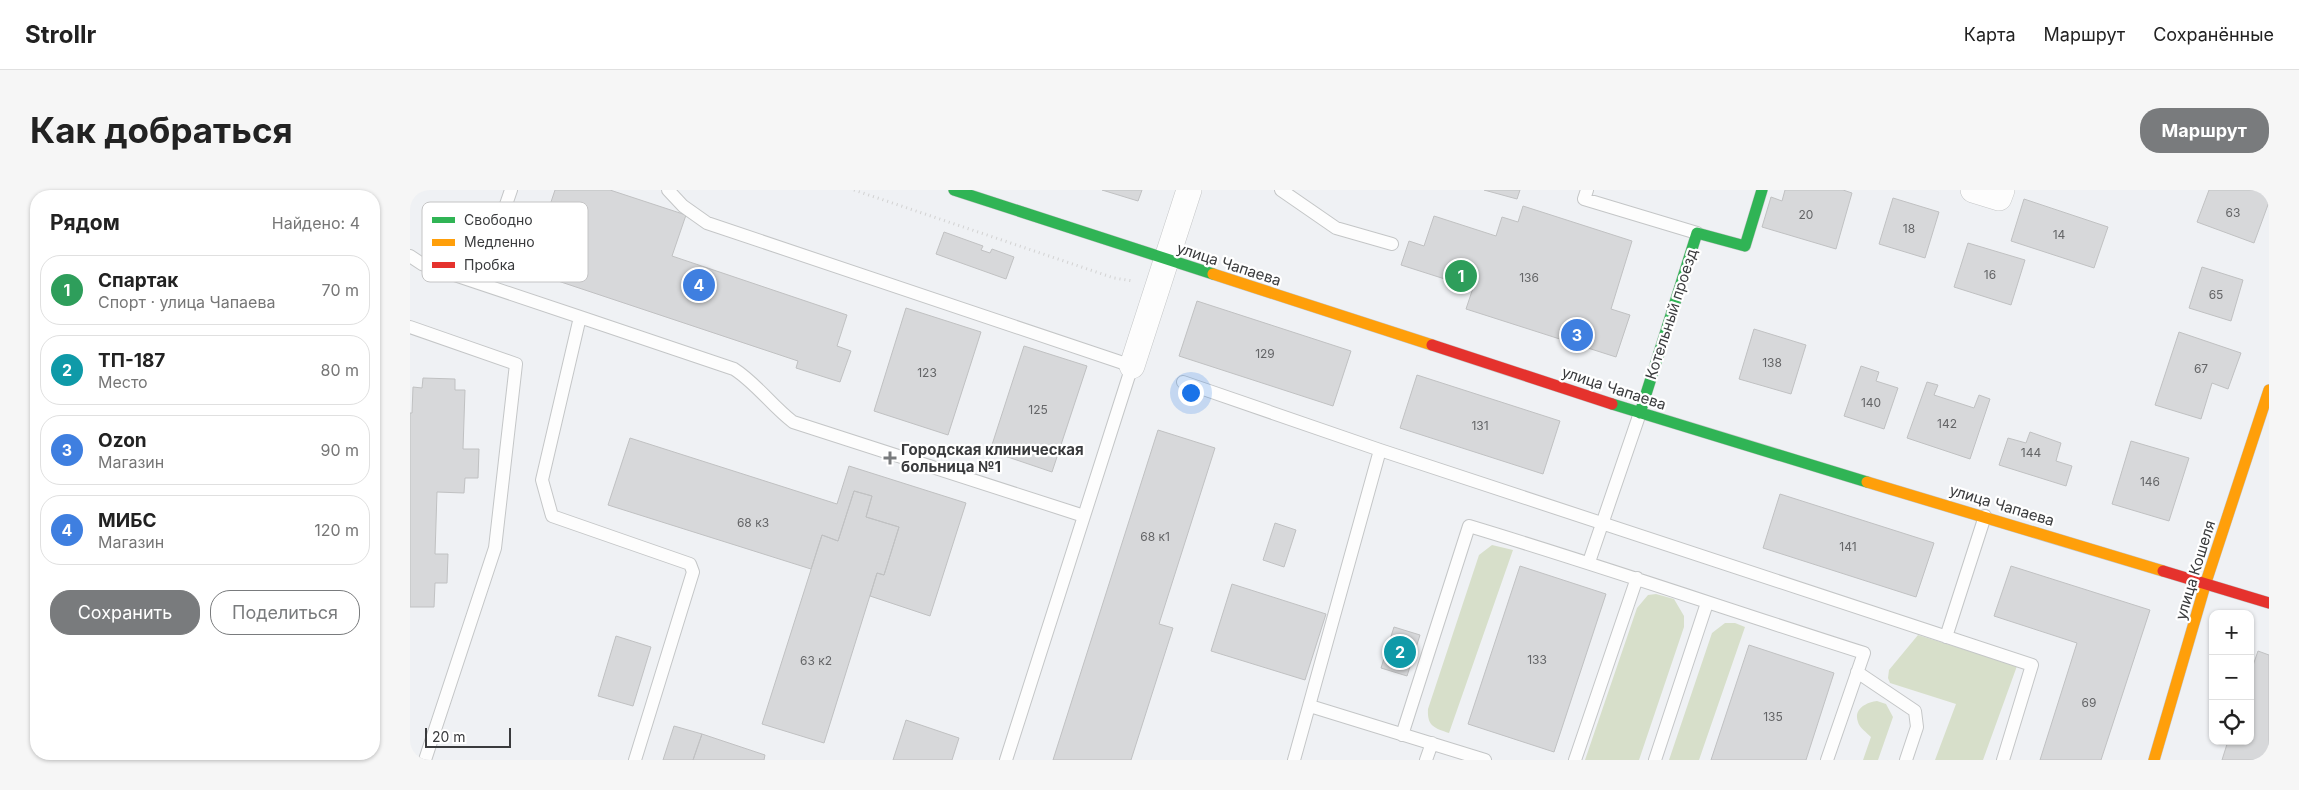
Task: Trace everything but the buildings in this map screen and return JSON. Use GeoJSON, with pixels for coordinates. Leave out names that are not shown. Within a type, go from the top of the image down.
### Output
{"type":"FeatureCollection","features":[{"type":"Feature","properties":{"kind":"street","name":"улица Чапаева"},"geometry":{"type":"LineString","coordinates":[[954,190],[1640,413],[2206,582],[2269,603]]}},
{"type":"Feature","properties":{"kind":"street"},"geometry":{"type":"LineString","coordinates":[[1132,366],[1189,190]]}},
{"type":"Feature","properties":{"kind":"street","name":"Котельный проезд"},"geometry":{"type":"LineString","coordinates":[[1640,413],[1697,232],[1745,246],[1762,190]]}},
{"type":"Feature","properties":{"kind":"street"},"geometry":{"type":"LineString","coordinates":[[1972,190],[1999,198],[2002,190]]}},
{"type":"Feature","properties":{"kind":"street","name":"улица Кошеля"},"geometry":{"type":"LineString","coordinates":[[2154,760],[2206,582],[2269,390]]}},
{"type":"Feature","properties":{"kind":"lane"},"geometry":{"type":"LineString","coordinates":[[507,202],[511,190]]}},
{"type":"Feature","properties":{"kind":"lane"},"geometry":{"type":"LineString","coordinates":[[668,190],[683,206],[707,223],[1132,366],[1006,760]]}},
{"type":"Feature","properties":{"kind":"lane"},"geometry":{"type":"LineString","coordinates":[[1281,190],[1336,228],[1392,244]]}},
{"type":"Feature","properties":{"kind":"lane"},"geometry":{"type":"LineString","coordinates":[[1587,190],[1584,199],[1697,232]]}},
{"type":"Feature","properties":{"kind":"lane"},"geometry":{"type":"LineString","coordinates":[[410,256],[422,264]]}},
{"type":"Feature","properties":{"kind":"lane"},"geometry":{"type":"LineString","coordinates":[[479,282],[734,368],[746,377],[779,412],[793,422],[1084,516]]}},
{"type":"Feature","properties":{"kind":"lane"},"geometry":{"type":"LineString","coordinates":[[580,317],[542,480],[552,516],[690,564],[693,572],[634,760]]}},
{"type":"Feature","properties":{"kind":"lane"},"geometry":{"type":"LineString","coordinates":[[410,327],[516,364],[495,548],[425,760]]}},
{"type":"Feature","properties":{"kind":"lane"},"geometry":{"type":"LineString","coordinates":[[1183,382],[1380,450],[2032,666],[2003,760]]}},
{"type":"Feature","properties":{"kind":"lane"},"geometry":{"type":"LineString","coordinates":[[1589,562],[1640,413]]}},
{"type":"Feature","properties":{"kind":"lane"},"geometry":{"type":"LineString","coordinates":[[1294,760],[1380,450]]}},
{"type":"Feature","properties":{"kind":"lane"},"geometry":{"type":"LineString","coordinates":[[1946,637],[1984,516]]}},
{"type":"Feature","properties":{"kind":"lane"},"geometry":{"type":"LineString","coordinates":[[1402,735],[1469,526],[1589,562],[1864,654],[1827,760]]}},
{"type":"Feature","properties":{"kind":"lane"},"geometry":{"type":"LineString","coordinates":[[1575,760],[1637,578]]}},
{"type":"Feature","properties":{"kind":"lane"},"geometry":{"type":"LineString","coordinates":[[1655,760],[1707,603]]}},
{"type":"Feature","properties":{"kind":"lane"},"geometry":{"type":"LineString","coordinates":[[1857,672],[1915,711],[1917,726],[1906,760]]}},
{"type":"Feature","properties":{"kind":"lane"},"geometry":{"type":"LineString","coordinates":[[1310,706],[1484,760]]}},
{"type":"Feature","properties":{"kind":"lane"},"geometry":{"type":"LineString","coordinates":[[1426,760],[1432,743]]}},
{"type":"Feature","properties":{"kind":"green space"},"geometry":{"type":"Polygon","coordinates":[[[1492,545],[1513,550],[1449,733],[1432,726],[1428,709],[1479,555],[1492,545]]]}},
{"type":"Feature","properties":{"kind":"green space"},"geometry":{"type":"Polygon","coordinates":[[[1656,594],[1674,599],[1684,616],[1684,627],[1639,760],[1585,760],[1637,608],[1648,595],[1656,594]]]}},
{"type":"Feature","properties":{"kind":"green space"},"geometry":{"type":"Polygon","coordinates":[[[1725,623],[1735,623],[1745,627],[1699,760],[1669,760],[1712,633],[1725,623]]]}},
{"type":"Feature","properties":{"kind":"green space"},"geometry":{"type":"Polygon","coordinates":[[[1918,635],[2017,666],[1983,760],[1935,760],[1956,704],[1890,683],[1888,678],[1889,670],[1918,635]]]}},
{"type":"Feature","properties":{"kind":"green space"},"geometry":{"type":"Polygon","coordinates":[[[1877,701],[1886,704],[1893,717],[1878,760],[1863,760],[1871,737],[1861,728],[1857,713],[1865,705],[1877,701]]]}},
{"type":"Feature","properties":{"kind":"traffic: fast"},"geometry":{"type":"LineString","coordinates":[[954,190],[1213,274]]}},
{"type":"Feature","properties":{"kind":"traffic: fast"},"geometry":{"type":"LineString","coordinates":[[1640,413],[1697,233],[1745,246],[1762,190]]}},
{"type":"Feature","properties":{"kind":"traffic: fast"},"geometry":{"type":"LineString","coordinates":[[1612,404],[1867,482]]}},
{"type":"Feature","properties":{"kind":"traffic: slow"},"geometry":{"type":"LineString","coordinates":[[1213,274],[1432,345]]}},
{"type":"Feature","properties":{"kind":"traffic: slow"},"geometry":{"type":"LineString","coordinates":[[2154,760],[2206,582],[2269,390]]}},
{"type":"Feature","properties":{"kind":"traffic: slow"},"geometry":{"type":"LineString","coordinates":[[1867,482],[2163,571]]}},
{"type":"Feature","properties":{"kind":"traffic: jam"},"geometry":{"type":"LineString","coordinates":[[1432,345],[1612,404]]}},
{"type":"Feature","properties":{"kind":"traffic: jam"},"geometry":{"type":"LineString","coordinates":[[2163,571],[2269,603]]}},
{"type":"Feature","properties":{"kind":"place","name":"Спартак"},"geometry":{"type":"Point","coordinates":[1461,276]}},
{"type":"Feature","properties":{"kind":"place","name":"МИБС"},"geometry":{"type":"Point","coordinates":[699,285]}},
{"type":"Feature","properties":{"kind":"place","name":"Ozon"},"geometry":{"type":"Point","coordinates":[1577,335]}},
{"type":"Feature","properties":{"kind":"place","name":"Городская клиническая больница №1"},"geometry":{"type":"Point","coordinates":[890,458]}},
{"type":"Feature","properties":{"kind":"place","name":"ТП-187"},"geometry":{"type":"Point","coordinates":[1400,652]}}]}
